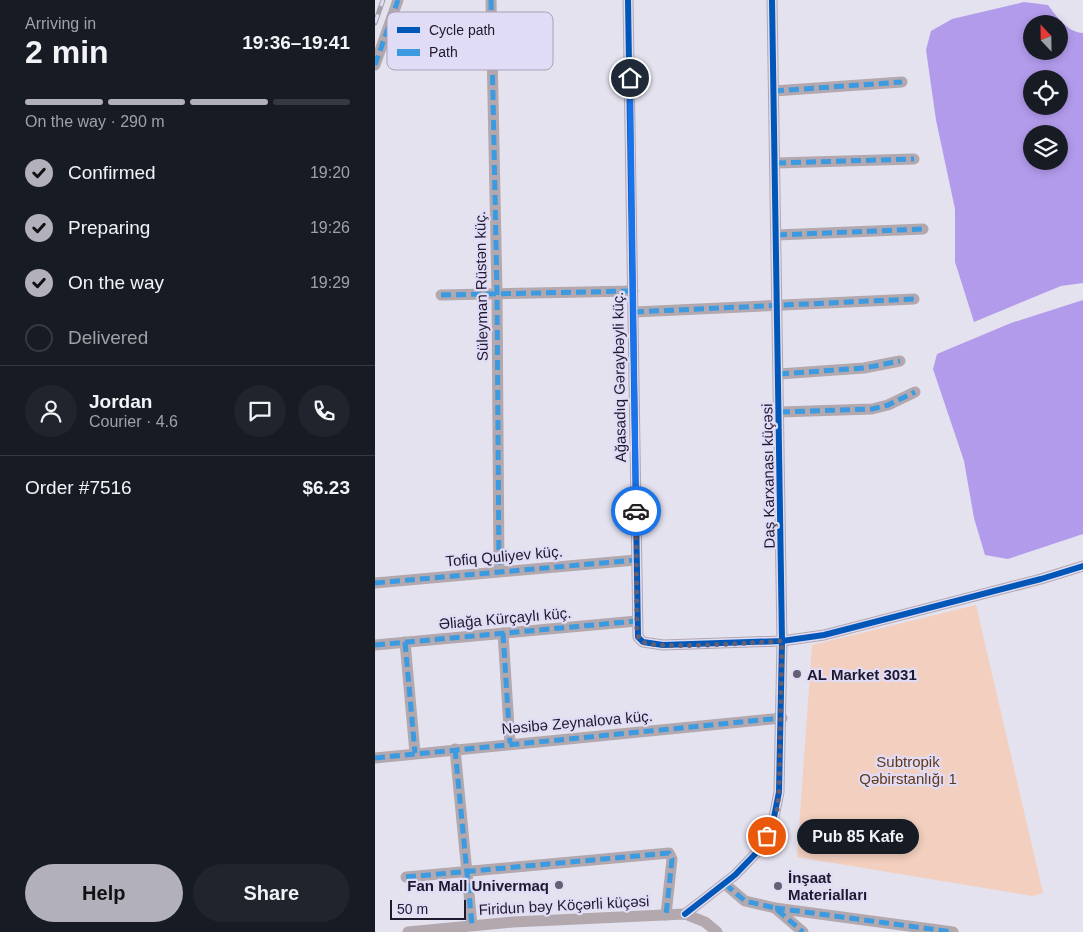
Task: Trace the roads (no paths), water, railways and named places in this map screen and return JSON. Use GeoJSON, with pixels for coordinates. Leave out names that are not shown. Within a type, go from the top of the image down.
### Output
{"type":"FeatureCollection","features":[{"type":"Feature","properties":{"kind":"street"},"geometry":{"type":"LineString","coordinates":[[394,12],[398,0]]}},
{"type":"Feature","properties":{"kind":"street","name":"Ağasadıq Gəraybəyli küç."},"geometry":{"type":"LineString","coordinates":[[628,0],[638,637],[643,642],[651,645],[782,641]]}},
{"type":"Feature","properties":{"kind":"street","name":"Daş Karxanası küçəsi"},"geometry":{"type":"LineString","coordinates":[[685,914],[725,884],[759,849],[773,822],[779,792],[782,718],[782,641],[779,305],[773,0]]}},
{"type":"Feature","properties":{"kind":"street"},"geometry":{"type":"LineString","coordinates":[[375,65],[387,31]]}},
{"type":"Feature","properties":{"kind":"street","name":"Süleyman Rüstən küç."},"geometry":{"type":"LineString","coordinates":[[492,70],[497,293],[499,571]]}},
{"type":"Feature","properties":{"kind":"street"},"geometry":{"type":"LineString","coordinates":[[774,91],[902,82]]}},
{"type":"Feature","properties":{"kind":"street"},"geometry":{"type":"LineString","coordinates":[[776,163],[914,159]]}},
{"type":"Feature","properties":{"kind":"street"},"geometry":{"type":"LineString","coordinates":[[777,235],[923,230]]}},
{"type":"Feature","properties":{"kind":"street"},"geometry":{"type":"LineString","coordinates":[[441,295],[633,291]]}},
{"type":"Feature","properties":{"kind":"street"},"geometry":{"type":"LineString","coordinates":[[634,312],[914,298]]}},
{"type":"Feature","properties":{"kind":"street"},"geometry":{"type":"LineString","coordinates":[[779,374],[864,368],[900,361]]}},
{"type":"Feature","properties":{"kind":"street"},"geometry":{"type":"LineString","coordinates":[[780,412],[872,409],[888,405],[915,392]]}},
{"type":"Feature","properties":{"kind":"street","name":"Tofiq Quliyev küç."},"geometry":{"type":"LineString","coordinates":[[375,583],[636,560]]}},
{"type":"Feature","properties":{"kind":"street"},"geometry":{"type":"LineString","coordinates":[[782,641],[851,628],[1083,566]]}},
{"type":"Feature","properties":{"kind":"street","name":"Əliağa Kürçaylı küç."},"geometry":{"type":"LineString","coordinates":[[375,645],[637,622]]}},
{"type":"Feature","properties":{"kind":"street"},"geometry":{"type":"LineString","coordinates":[[503,633],[510,743]]}},
{"type":"Feature","properties":{"kind":"street"},"geometry":{"type":"LineString","coordinates":[[405,642],[415,754]]}},
{"type":"Feature","properties":{"kind":"street","name":"Nəsibə Zeynalova küç."},"geometry":{"type":"LineString","coordinates":[[375,758],[510,743],[782,718]]}},
{"type":"Feature","properties":{"kind":"street"},"geometry":{"type":"LineString","coordinates":[[455,749],[472,925]]}},
{"type":"Feature","properties":{"kind":"street"},"geometry":{"type":"LineString","coordinates":[[406,877],[669,853],[672,859],[667,915]]}},
{"type":"Feature","properties":{"kind":"street"},"geometry":{"type":"LineString","coordinates":[[725,884],[745,901],[775,908],[879,927],[953,932]]}},
{"type":"Feature","properties":{"kind":"street"},"geometry":{"type":"LineString","coordinates":[[775,908],[803,932]]}},
{"type":"Feature","properties":{"kind":"street","name":"Firidun bəy Köçərli küçəsi"},"geometry":{"type":"LineString","coordinates":[[408,932],[472,925],[685,914],[705,922],[717,932]]}},
{"type":"Feature","properties":{"kind":"railway"},"geometry":{"type":"LineString","coordinates":[[375,23],[383,0]]}},
{"type":"Feature","properties":{"kind":"place","name":"AL Market 3031"},"geometry":{"type":"Point","coordinates":[797,674]}},
{"type":"Feature","properties":{"kind":"place","name":"Pub 85 Kafe"},"geometry":{"type":"Point","coordinates":[767,836]}},
{"type":"Feature","properties":{"kind":"place","name":"Fan Mall Univermaq"},"geometry":{"type":"Point","coordinates":[559,885]}},
{"type":"Feature","properties":{"kind":"place","name":"İnşaat Materialları"},"geometry":{"type":"Point","coordinates":[778,886]}},
{"type":"Feature","properties":{"kind":"park label","name":"Subtropik Qəbirstanlığı 1"},"geometry":{"type":"Point","coordinates":[908,770]}}]}
